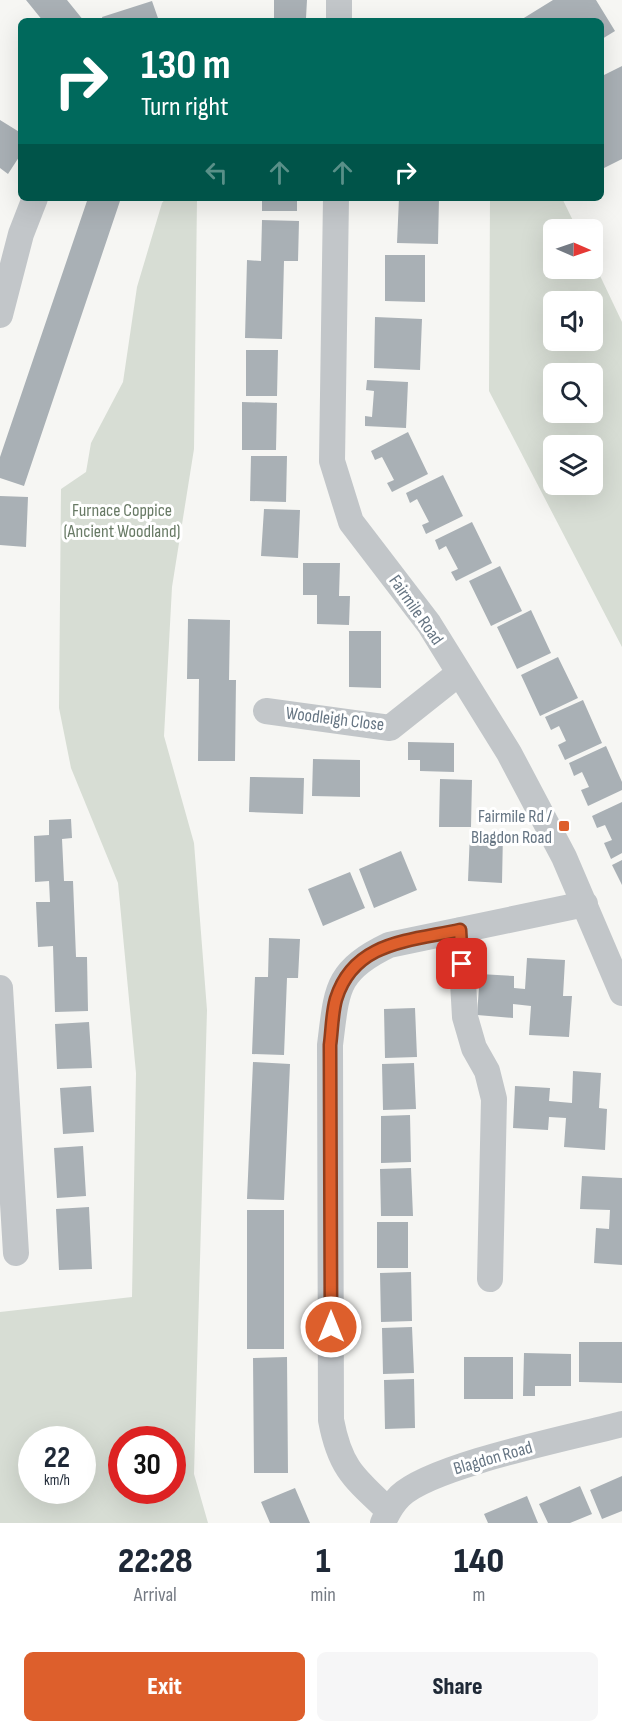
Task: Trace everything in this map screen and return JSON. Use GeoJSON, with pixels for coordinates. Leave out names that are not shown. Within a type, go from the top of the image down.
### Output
{"type":"FeatureCollection","features":[{"type":"Feature","properties":{"kind":"street"},"geometry":{"type":"LineString","coordinates":[[339,0],[339,18]]}},
{"type":"Feature","properties":{"kind":"street"},"geometry":{"type":"LineString","coordinates":[[0,315],[11,229],[33,201]]}},
{"type":"Feature","properties":{"kind":"street","name":"Fairmile Road"},"geometry":{"type":"LineString","coordinates":[[336,201],[332,461],[351,522],[429,624],[509,753],[564,857],[622,993]]}},
{"type":"Feature","properties":{"kind":"street","name":"Woodleigh Close"},"geometry":{"type":"LineString","coordinates":[[266,711],[390,728],[458,674]]}},
{"type":"Feature","properties":{"kind":"street"},"geometry":{"type":"LineString","coordinates":[[386,1516],[355,1479],[337,1450],[331,1420],[331,1034],[339,992],[345,976],[361,958],[389,945],[585,904]]}},
{"type":"Feature","properties":{"kind":"street"},"geometry":{"type":"LineString","coordinates":[[460,930],[465,1017],[474,1048],[487,1071],[494,1099],[490,1279]]}},
{"type":"Feature","properties":{"kind":"street"},"geometry":{"type":"LineString","coordinates":[[0,988],[5,1155],[16,1253]]}},
{"type":"Feature","properties":{"kind":"street","name":"Blagdon Road"},"geometry":{"type":"LineString","coordinates":[[386,1516],[401,1494],[441,1473],[622,1424]]}},
{"type":"Feature","properties":{"kind":"green space","name":"Furnace Coppice (Ancient Woodland)"},"geometry":{"type":"Polygon","coordinates":[[[164,201],[197,201],[194,449],[172,587],[164,736],[194,843],[207,1010],[194,1474],[208,1523],[0,1523],[0,1312],[132,1297],[136,1073],[118,883],[71,768],[59,708],[61,489],[86,472],[91,443],[123,382],[137,287],[162,203],[164,201]]]}},
{"type":"Feature","properties":{"kind":"green space"},"geometry":{"type":"Polygon","coordinates":[[[490,201],[563,201],[572,219],[543,219],[543,279],[602,279],[622,322],[622,647],[543,495],[603,495],[603,435],[543,435],[543,495],[489,391],[490,201]]]}},
{"type":"Feature","properties":{"kind":"building"},"geometry":{"type":"Polygon","coordinates":[[[26,0],[67,0],[82,18],[41,18],[26,0]]]}},
{"type":"Feature","properties":{"kind":"building"},"geometry":{"type":"Polygon","coordinates":[[[274,0],[307,0],[306,18],[274,18],[274,0]]]}},
{"type":"Feature","properties":{"kind":"building"},"geometry":{"type":"Polygon","coordinates":[[[553,0],[596,0],[615,31],[604,38],[604,18],[524,18],[553,0]]]}},
{"type":"Feature","properties":{"kind":"building"},"geometry":{"type":"Polygon","coordinates":[[[152,1],[158,18],[102,18],[152,1]]]}},
{"type":"Feature","properties":{"kind":"building"},"geometry":{"type":"Polygon","coordinates":[[[622,66],[622,159],[604,168],[604,75],[622,66]]]}},
{"type":"Feature","properties":{"kind":"building"},"geometry":{"type":"Polygon","coordinates":[[[0,120],[18,131],[18,159],[8,174],[0,168],[0,120]]]}},
{"type":"Feature","properties":{"kind":"building"},"geometry":{"type":"Polygon","coordinates":[[[87,201],[120,201],[24,486],[0,478],[0,457],[87,201]]]}},
{"type":"Feature","properties":{"kind":"building"},"geometry":{"type":"Polygon","coordinates":[[[262,201],[297,201],[297,211],[262,211],[262,201]]]}},
{"type":"Feature","properties":{"kind":"building"},"geometry":{"type":"Polygon","coordinates":[[[399,201],[439,201],[438,244],[397,243],[399,201]]]}},
{"type":"Feature","properties":{"kind":"building"},"geometry":{"type":"Polygon","coordinates":[[[262,220],[299,221],[298,261],[284,261],[282,339],[245,338],[247,260],[261,261],[262,220]]]}},
{"type":"Feature","properties":{"kind":"building"},"geometry":{"type":"Polygon","coordinates":[[[385,255],[425,255],[425,302],[385,301],[385,255]]]}},
{"type":"Feature","properties":{"kind":"building"},"geometry":{"type":"Polygon","coordinates":[[[375,317],[422,319],[420,370],[374,368],[375,317]]]}},
{"type":"Feature","properties":{"kind":"building"},"geometry":{"type":"Polygon","coordinates":[[[246,350],[278,350],[277,396],[246,396],[246,350]]]}},
{"type":"Feature","properties":{"kind":"building"},"geometry":{"type":"Polygon","coordinates":[[[367,380],[408,382],[406,428],[365,426],[365,416],[372,417],[374,391],[366,390],[367,380]]]}},
{"type":"Feature","properties":{"kind":"building"},"geometry":{"type":"Polygon","coordinates":[[[242,402],[277,403],[276,450],[242,450],[242,402]]]}},
{"type":"Feature","properties":{"kind":"building"},"geometry":{"type":"Polygon","coordinates":[[[408,432],[428,474],[392,492],[387,483],[394,480],[382,457],[375,460],[371,451],[408,432]]]}},
{"type":"Feature","properties":{"kind":"building"},"geometry":{"type":"Polygon","coordinates":[[[251,456],[287,456],[286,502],[250,501],[251,456]]]}},
{"type":"Feature","properties":{"kind":"building"},"geometry":{"type":"Polygon","coordinates":[[[443,475],[463,516],[426,534],[422,525],[429,522],[417,499],[410,503],[406,493],[443,475]]]}},
{"type":"Feature","properties":{"kind":"building"},"geometry":{"type":"Polygon","coordinates":[[[0,496],[28,497],[26,547],[0,545],[0,496]]]}},
{"type":"Feature","properties":{"kind":"building"},"geometry":{"type":"Polygon","coordinates":[[[264,509],[300,510],[298,558],[261,556],[264,509]]]}},
{"type":"Feature","properties":{"kind":"building"},"geometry":{"type":"Polygon","coordinates":[[[472,522],[492,563],[456,581],[451,572],[458,569],[446,546],[439,550],[435,540],[472,522]]]}},
{"type":"Feature","properties":{"kind":"building"},"geometry":{"type":"Polygon","coordinates":[[[303,563],[340,563],[339,596],[350,596],[349,625],[317,624],[317,595],[303,595],[303,563]]]}},
{"type":"Feature","properties":{"kind":"building"},"geometry":{"type":"Polygon","coordinates":[[[500,566],[522,611],[491,626],[469,581],[500,566]]]}},
{"type":"Feature","properties":{"kind":"building"},"geometry":{"type":"Polygon","coordinates":[[[531,610],[551,653],[517,669],[497,627],[531,610]]]}},
{"type":"Feature","properties":{"kind":"building"},"geometry":{"type":"Polygon","coordinates":[[[188,619],[230,620],[229,680],[236,680],[235,761],[198,761],[199,679],[187,679],[188,619]]]}},
{"type":"Feature","properties":{"kind":"building"},"geometry":{"type":"Polygon","coordinates":[[[349,631],[381,631],[381,688],[349,687],[349,631]]]}},
{"type":"Feature","properties":{"kind":"building"},"geometry":{"type":"Polygon","coordinates":[[[558,657],[578,698],[540,716],[521,675],[558,657]]]}},
{"type":"Feature","properties":{"kind":"building"},"geometry":{"type":"Polygon","coordinates":[[[583,700],[602,743],[565,760],[558,745],[566,741],[559,726],[551,730],[545,717],[583,700]]]}},
{"type":"Feature","properties":{"kind":"building"},"geometry":{"type":"Polygon","coordinates":[[[408,742],[454,743],[454,772],[420,771],[420,760],[408,760],[408,742]]]}},
{"type":"Feature","properties":{"kind":"building"},"geometry":{"type":"Polygon","coordinates":[[[606,746],[622,782],[622,790],[588,806],[581,790],[589,787],[582,772],[574,776],[569,763],[606,746]]]}},
{"type":"Feature","properties":{"kind":"building"},"geometry":{"type":"Polygon","coordinates":[[[313,759],[360,760],[360,797],[312,796],[313,759]]]}},
{"type":"Feature","properties":{"kind":"building"},"geometry":{"type":"Polygon","coordinates":[[[250,777],[304,778],[303,814],[249,812],[250,777]]]}},
{"type":"Feature","properties":{"kind":"building"},"geometry":{"type":"Polygon","coordinates":[[[440,779],[472,780],[471,827],[439,827],[440,779]]]}},
{"type":"Feature","properties":{"kind":"building"},"geometry":{"type":"Polygon","coordinates":[[[622,802],[622,853],[611,859],[604,843],[612,840],[605,825],[597,828],[592,816],[622,802]]]}},
{"type":"Feature","properties":{"kind":"building"},"geometry":{"type":"Polygon","coordinates":[[[71,819],[72,838],[62,839],[64,881],[73,881],[76,957],[87,957],[88,1011],[55,1012],[53,946],[38,947],[36,902],[50,902],[49,881],[35,882],[34,836],[49,835],[49,820],[71,819]]]}},
{"type":"Feature","properties":{"kind":"building"},"geometry":{"type":"Polygon","coordinates":[[[470,832],[503,833],[502,883],[468,881],[470,832]]]}},
{"type":"Feature","properties":{"kind":"building"},"geometry":{"type":"Polygon","coordinates":[[[401,851],[417,890],[374,908],[359,869],[401,851]]]}},
{"type":"Feature","properties":{"kind":"building"},"geometry":{"type":"Polygon","coordinates":[[[622,860],[622,885],[612,865],[622,860]]]}},
{"type":"Feature","properties":{"kind":"building"},"geometry":{"type":"Polygon","coordinates":[[[350,872],[365,908],[323,926],[308,889],[350,872]]]}},
{"type":"Feature","properties":{"kind":"building"},"geometry":{"type":"Polygon","coordinates":[[[269,938],[300,939],[298,978],[287,978],[284,1055],[252,1054],[255,977],[268,977],[269,938]]]}},
{"type":"Feature","properties":{"kind":"building"},"geometry":{"type":"Polygon","coordinates":[[[527,958],[565,960],[563,996],[572,996],[569,1037],[529,1035],[531,1006],[513,1004],[513,1018],[477,1015],[480,974],[514,976],[514,988],[525,989],[527,958]]]}},
{"type":"Feature","properties":{"kind":"building"},"geometry":{"type":"Polygon","coordinates":[[[415,1008],[417,1057],[385,1058],[384,1009],[415,1008]]]}},
{"type":"Feature","properties":{"kind":"building"},"geometry":{"type":"Polygon","coordinates":[[[89,1022],[92,1068],[57,1069],[55,1024],[89,1022]]]}},
{"type":"Feature","properties":{"kind":"building"},"geometry":{"type":"Polygon","coordinates":[[[253,1062],[290,1064],[284,1200],[247,1199],[253,1062]]]}},
{"type":"Feature","properties":{"kind":"building"},"geometry":{"type":"Polygon","coordinates":[[[414,1063],[416,1109],[383,1110],[382,1064],[414,1063]]]}},
{"type":"Feature","properties":{"kind":"building"},"geometry":{"type":"Polygon","coordinates":[[[573,1071],[601,1073],[599,1108],[607,1109],[605,1150],[564,1147],[566,1118],[549,1117],[548,1130],[513,1128],[515,1086],[550,1088],[549,1101],[572,1103],[573,1071]]]}},
{"type":"Feature","properties":{"kind":"building"},"geometry":{"type":"Polygon","coordinates":[[[91,1086],[94,1132],[63,1134],[60,1088],[91,1086]]]}},
{"type":"Feature","properties":{"kind":"building"},"geometry":{"type":"Polygon","coordinates":[[[410,1115],[411,1162],[381,1163],[381,1116],[410,1115]]]}},
{"type":"Feature","properties":{"kind":"building"},"geometry":{"type":"Polygon","coordinates":[[[83,1146],[86,1196],[57,1198],[54,1148],[83,1146]]]}},
{"type":"Feature","properties":{"kind":"building"},"geometry":{"type":"Polygon","coordinates":[[[411,1168],[413,1216],[381,1216],[380,1169],[411,1168]]]}},
{"type":"Feature","properties":{"kind":"building"},"geometry":{"type":"Polygon","coordinates":[[[582,1176],[622,1178],[622,1265],[594,1263],[596,1228],[609,1229],[610,1210],[580,1209],[582,1176]]]}},
{"type":"Feature","properties":{"kind":"building"},"geometry":{"type":"Polygon","coordinates":[[[89,1207],[92,1269],[59,1270],[56,1209],[89,1207]]]}},
{"type":"Feature","properties":{"kind":"building"},"geometry":{"type":"Polygon","coordinates":[[[247,1210],[284,1210],[284,1349],[247,1349],[247,1210]]]}},
{"type":"Feature","properties":{"kind":"building"},"geometry":{"type":"Polygon","coordinates":[[[377,1222],[408,1222],[408,1268],[377,1268],[377,1222]]]}},
{"type":"Feature","properties":{"kind":"building"},"geometry":{"type":"Polygon","coordinates":[[[411,1272],[412,1321],[381,1322],[380,1273],[411,1272]]]}},
{"type":"Feature","properties":{"kind":"building"},"geometry":{"type":"Polygon","coordinates":[[[412,1327],[414,1373],[383,1374],[382,1328],[412,1327]]]}},
{"type":"Feature","properties":{"kind":"building"},"geometry":{"type":"Polygon","coordinates":[[[579,1342],[622,1342],[622,1383],[579,1382],[579,1342]]]}},
{"type":"Feature","properties":{"kind":"building"},"geometry":{"type":"Polygon","coordinates":[[[524,1353],[571,1354],[571,1386],[535,1386],[535,1396],[523,1396],[524,1353]]]}},
{"type":"Feature","properties":{"kind":"building"},"geometry":{"type":"Polygon","coordinates":[[[287,1357],[288,1473],[254,1473],[253,1358],[287,1357]]]}},
{"type":"Feature","properties":{"kind":"building"},"geometry":{"type":"Polygon","coordinates":[[[464,1357],[513,1357],[513,1399],[464,1399],[464,1357]]]}},
{"type":"Feature","properties":{"kind":"building"},"geometry":{"type":"Polygon","coordinates":[[[414,1379],[415,1428],[385,1429],[384,1380],[414,1379]]]}},
{"type":"Feature","properties":{"kind":"building"},"geometry":{"type":"Polygon","coordinates":[[[622,1476],[622,1511],[602,1519],[590,1490],[622,1476]]]}},
{"type":"Feature","properties":{"kind":"building"},"geometry":{"type":"Polygon","coordinates":[[[580,1486],[592,1514],[570,1523],[548,1523],[539,1504],[580,1486]]]}},
{"type":"Feature","properties":{"kind":"building"},"geometry":{"type":"Polygon","coordinates":[[[295,1488],[310,1523],[270,1523],[261,1502],[295,1488]]]}},
{"type":"Feature","properties":{"kind":"building"},"geometry":{"type":"Polygon","coordinates":[[[527,1496],[538,1523],[488,1523],[484,1514],[527,1496]]]}},
{"type":"Feature","properties":{"kind":"place","name":"Fairmile Rd / Blagdon Road"},"geometry":{"type":"Point","coordinates":[564,826]}},
{"type":"Feature","properties":{"kind":"route"},"geometry":{"type":"LineString","coordinates":[[331,1327],[330,1045],[336,1000],[345,976],[361,958],[389,945],[460,930],[462,964]]}}]}
